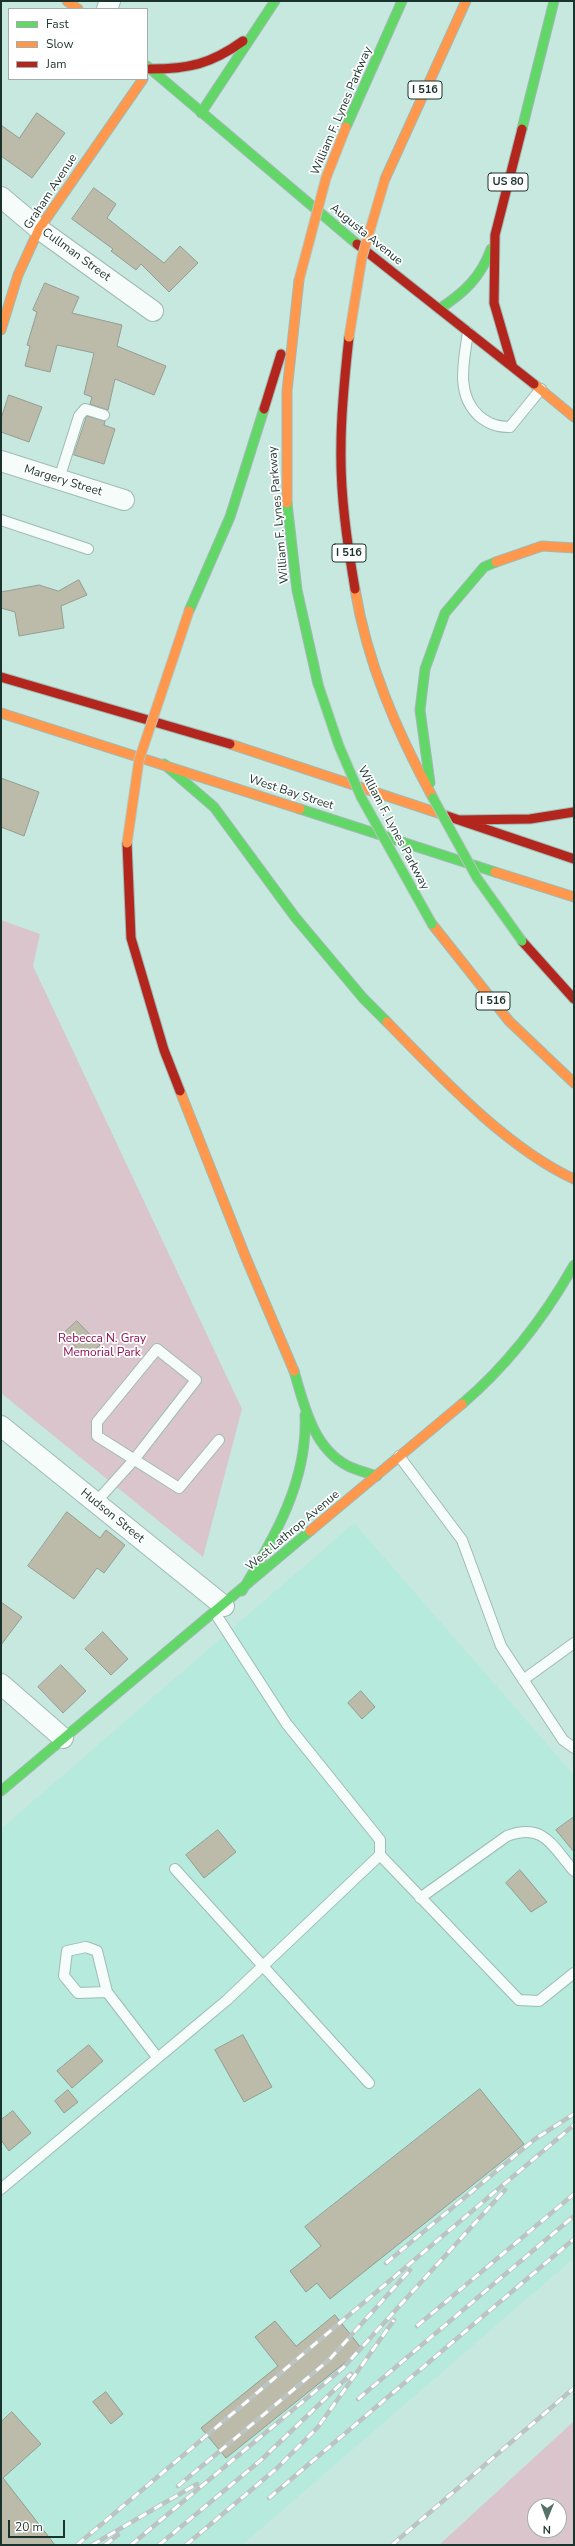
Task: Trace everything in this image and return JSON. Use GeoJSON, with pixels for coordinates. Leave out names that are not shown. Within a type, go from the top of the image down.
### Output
{"type":"FeatureCollection","features":[{"type":"Feature","properties":{"kind":"main road"},"geometry":{"type":"LineString","coordinates":[[67,1],[77,8]]}},
{"type":"Feature","properties":{"kind":"main road"},"geometry":{"type":"LineString","coordinates":[[201,113],[275,1]]}},
{"type":"Feature","properties":{"kind":"main road","name":"William F. Lynes Parkway"},"geometry":{"type":"LineString","coordinates":[[402,1],[346,127],[326,178],[299,280],[292,323],[284,428],[286,476],[295,578],[318,684],[339,746],[361,798],[432,924],[509,1021],[574,1083]]}},
{"type":"Feature","properties":{"kind":"main road","name":"I 516"},"geometry":{"type":"LineString","coordinates":[[466,1],[385,179],[362,257],[349,337],[342,428],[344,525],[367,644],[386,701],[411,760],[477,878],[522,942],[574,999]]}},
{"type":"Feature","properties":{"kind":"main road","name":"US 80"},"geometry":{"type":"LineString","coordinates":[[512,365],[494,303],[496,235],[554,1]]}},
{"type":"Feature","properties":{"kind":"main road"},"geometry":{"type":"LineString","coordinates":[[148,70],[180,70],[202,66],[221,58],[254,33]]}},
{"type":"Feature","properties":{"kind":"main road","name":"Augusta Avenue"},"geometry":{"type":"LineString","coordinates":[[148,70],[334,226],[512,365],[574,417]]}},
{"type":"Feature","properties":{"kind":"main road","name":"Graham Avenue"},"geometry":{"type":"LineString","coordinates":[[1,330],[18,275],[39,229],[142,80]]}},
{"type":"Feature","properties":{"kind":"main road"},"geometry":{"type":"LineString","coordinates":[[439,309],[462,294],[486,269],[496,235]]}},
{"type":"Feature","properties":{"kind":"main road"},"geometry":{"type":"LineString","coordinates":[[242,1590],[281,1522],[295,1490],[304,1454],[307,1428],[303,1402],[294,1369],[246,1258],[164,1050],[131,938],[127,843],[139,760],[189,611],[230,517],[270,387],[292,323]]}},
{"type":"Feature","properties":{"kind":"main road"},"geometry":{"type":"LineString","coordinates":[[433,798],[424,752],[420,710],[425,669],[445,613],[484,567],[510,555],[542,546],[574,548]]}},
{"type":"Feature","properties":{"kind":"main road"},"geometry":{"type":"LineString","coordinates":[[1,677],[276,758],[574,859]]}},
{"type":"Feature","properties":{"kind":"main road","name":"West Bay Street"},"geometry":{"type":"LineString","coordinates":[[1,713],[164,764],[574,897]]}},
{"type":"Feature","properties":{"kind":"main road"},"geometry":{"type":"LineString","coordinates":[[164,764],[214,806],[296,918],[363,998],[454,1090],[527,1151],[557,1171],[574,1180]]}},
{"type":"Feature","properties":{"kind":"main road"},"geometry":{"type":"LineString","coordinates":[[459,820],[530,819],[574,812]]}},
{"type":"Feature","properties":{"kind":"main road","name":"West Lathrop Avenue"},"geometry":{"type":"LineString","coordinates":[[1,1791],[220,1609],[465,1401],[522,1345],[557,1295],[574,1265]]}},
{"type":"Feature","properties":{"kind":"main road"},"geometry":{"type":"LineString","coordinates":[[303,1402],[318,1438],[333,1456],[348,1466],[377,1476]]}},
{"type":"Feature","properties":{"kind":"street","name":"Cullman Street"},"geometry":{"type":"LineString","coordinates":[[1,197],[39,229],[153,311]]}},
{"type":"Feature","properties":{"kind":"street","name":"Margery Street"},"geometry":{"type":"LineString","coordinates":[[1,461],[124,500]]}},
{"type":"Feature","properties":{"kind":"street","name":"Hudson Street"},"geometry":{"type":"LineString","coordinates":[[1,1426],[96,1502],[220,1609]]}},
{"type":"Feature","properties":{"kind":"street"},"geometry":{"type":"LineString","coordinates":[[1,1684],[63,1738]]}},
{"type":"Feature","properties":{"kind":"lane"},"geometry":{"type":"LineString","coordinates":[[468,332],[463,367],[464,395],[470,408],[487,423],[500,427],[510,427],[541,389]]}},
{"type":"Feature","properties":{"kind":"lane"},"geometry":{"type":"LineString","coordinates":[[59,479],[79,416],[84,409],[104,415]]}},
{"type":"Feature","properties":{"kind":"lane"},"geometry":{"type":"LineString","coordinates":[[1,520],[88,549]]}},
{"type":"Feature","properties":{"kind":"lane"},"geometry":{"type":"LineString","coordinates":[[96,1502],[133,1461],[196,1380],[156,1349],[96,1422],[97,1436],[133,1461],[180,1488],[219,1440]]}},
{"type":"Feature","properties":{"kind":"lane"},"geometry":{"type":"LineString","coordinates":[[399,1456],[462,1540],[501,1646],[564,1740],[574,1748]]}},
{"type":"Feature","properties":{"kind":"lane"},"geometry":{"type":"LineString","coordinates":[[220,1609],[286,1723],[377,1835],[380,1840],[380,1855],[519,2000],[539,2001],[574,1973]]}},
{"type":"Feature","properties":{"kind":"lane"},"geometry":{"type":"LineString","coordinates":[[523,1680],[574,1644]]}},
{"type":"Feature","properties":{"kind":"lane"},"geometry":{"type":"LineString","coordinates":[[420,1898],[507,1836],[521,1831],[535,1831],[543,1836],[574,1871]]}},
{"type":"Feature","properties":{"kind":"lane"},"geometry":{"type":"LineString","coordinates":[[1,2189],[227,2000],[380,1855]]}},
{"type":"Feature","properties":{"kind":"lane"},"geometry":{"type":"LineString","coordinates":[[175,1869],[369,2083]]}},
{"type":"Feature","properties":{"kind":"lane"},"geometry":{"type":"LineString","coordinates":[[107,1992],[78,1993],[64,1976],[67,1950],[86,1947],[97,1951],[107,1992],[157,2057]]}},
{"type":"Feature","properties":{"kind":"shaded area"},"geometry":{"type":"Polygon","coordinates":[[[354,1523],[574,1775],[574,2258],[242,2545],[1,2545],[1,1829],[354,1523]]]}},
{"type":"Feature","properties":{"kind":"green space","name":"Rebecca N. Gray Memorial Park"},"geometry":{"type":"Polygon","coordinates":[[[1,920],[40,934],[33,966],[242,1409],[203,1557],[1,1393],[1,920]]]}},
{"type":"Feature","properties":{"kind":"green space"},"geometry":{"type":"Polygon","coordinates":[[[574,2421],[574,2545],[439,2545],[574,2421]]]}},
{"type":"Feature","properties":{"kind":"building"},"geometry":{"type":"Polygon","coordinates":[[[37,113],[65,133],[32,178],[1,156],[1,125],[19,138],[37,113]]]}},
{"type":"Feature","properties":{"kind":"building"},"geometry":{"type":"Polygon","coordinates":[[[94,188],[116,204],[107,218],[164,263],[180,246],[198,263],[169,292],[141,264],[136,270],[111,251],[113,249],[72,219],[94,188]]]}},
{"type":"Feature","properties":{"kind":"building"},"geometry":{"type":"Polygon","coordinates":[[[45,283],[79,297],[72,313],[122,325],[117,346],[166,366],[154,395],[115,379],[108,410],[90,404],[92,397],[84,394],[94,353],[57,345],[50,372],[25,366],[30,346],[27,345],[37,312],[33,310],[45,283]]]}},
{"type":"Feature","properties":{"kind":"building"},"geometry":{"type":"Polygon","coordinates":[[[9,395],[42,407],[29,442],[1,432],[1,419],[9,395]]]}},
{"type":"Feature","properties":{"kind":"building"},"geometry":{"type":"Polygon","coordinates":[[[87,416],[105,421],[104,425],[115,429],[104,464],[74,455],[87,416]]]}},
{"type":"Feature","properties":{"kind":"building"},"geometry":{"type":"Polygon","coordinates":[[[79,580],[87,595],[61,606],[64,628],[19,636],[15,612],[1,608],[1,592],[39,585],[58,591],[79,580]]]}},
{"type":"Feature","properties":{"kind":"building"},"geometry":{"type":"Polygon","coordinates":[[[1,778],[39,792],[24,836],[1,827],[1,778]]]}},
{"type":"Feature","properties":{"kind":"building"},"geometry":{"type":"Polygon","coordinates":[[[77,1321],[100,1345],[86,1358],[63,1334],[77,1321]]]}},
{"type":"Feature","properties":{"kind":"building"},"geometry":{"type":"Polygon","coordinates":[[[67,1512],[100,1538],[106,1530],[125,1545],[104,1573],[97,1568],[74,1599],[28,1566],[67,1512]]]}},
{"type":"Feature","properties":{"kind":"building"},"geometry":{"type":"Polygon","coordinates":[[[1,1602],[22,1617],[1,1645],[1,1602]]]}},
{"type":"Feature","properties":{"kind":"building"},"geometry":{"type":"Polygon","coordinates":[[[103,1632],[128,1659],[111,1675],[85,1649],[103,1632]]]}},
{"type":"Feature","properties":{"kind":"building"},"geometry":{"type":"Polygon","coordinates":[[[61,1665],[86,1691],[63,1713],[38,1687],[61,1665]]]}},
{"type":"Feature","properties":{"kind":"building"},"geometry":{"type":"Polygon","coordinates":[[[361,1691],[375,1707],[362,1719],[348,1703],[361,1691]]]}},
{"type":"Feature","properties":{"kind":"building"},"geometry":{"type":"Polygon","coordinates":[[[574,1817],[574,1852],[556,1830],[574,1817]]]}},
{"type":"Feature","properties":{"kind":"building"},"geometry":{"type":"Polygon","coordinates":[[[218,1830],[236,1852],[204,1878],[186,1855],[218,1830]]]}},
{"type":"Feature","properties":{"kind":"building"},"geometry":{"type":"Polygon","coordinates":[[[520,1870],[547,1902],[531,1912],[506,1883],[520,1870]]]}},
{"type":"Feature","properties":{"kind":"building"},"geometry":{"type":"Polygon","coordinates":[[[243,2035],[272,2087],[244,2102],[215,2050],[243,2035]]]}},
{"type":"Feature","properties":{"kind":"building"},"geometry":{"type":"Polygon","coordinates":[[[89,2045],[103,2061],[72,2088],[57,2071],[89,2045]]]}},
{"type":"Feature","properties":{"kind":"building"},"geometry":{"type":"Polygon","coordinates":[[[480,2089],[524,2144],[330,2299],[317,2283],[306,2292],[290,2271],[321,2246],[305,2227],[480,2089]]]}},
{"type":"Feature","properties":{"kind":"building"},"geometry":{"type":"Polygon","coordinates":[[[68,2090],[78,2102],[64,2113],[55,2101],[68,2090]]]}},
{"type":"Feature","properties":{"kind":"building"},"geometry":{"type":"Polygon","coordinates":[[[13,2111],[31,2133],[9,2151],[1,2140],[1,2120],[13,2111]]]}},
{"type":"Feature","properties":{"kind":"building"},"geometry":{"type":"Polygon","coordinates":[[[335,2315],[362,2349],[226,2458],[201,2428],[278,2366],[255,2337],[275,2321],[296,2346],[335,2315]]]}},
{"type":"Feature","properties":{"kind":"building"},"geometry":{"type":"Polygon","coordinates":[[[106,2392],[123,2414],[111,2424],[93,2402],[106,2392]]]}},
{"type":"Feature","properties":{"kind":"building"},"geometry":{"type":"Polygon","coordinates":[[[12,2412],[41,2444],[3,2478],[55,2545],[1,2545],[1,2422],[12,2412]]]}},
{"type":"Feature","properties":{"kind":"railway"},"geometry":{"type":"LineString","coordinates":[[386,2263],[535,2139],[574,2114]]}},
{"type":"Feature","properties":{"kind":"railway"},"geometry":{"type":"LineString","coordinates":[[77,2545],[574,2125]]}},
{"type":"Feature","properties":{"kind":"railway"},"geometry":{"type":"LineString","coordinates":[[131,2545],[343,2368],[505,2190]]}},
{"type":"Feature","properties":{"kind":"railway"},"geometry":{"type":"LineString","coordinates":[[417,2326],[574,2194]]}},
{"type":"Feature","properties":{"kind":"railway"},"geometry":{"type":"LineString","coordinates":[[358,2399],[574,2216]]}},
{"type":"Feature","properties":{"kind":"railway"},"geometry":{"type":"LineString","coordinates":[[269,2498],[574,2239]]}},
{"type":"Feature","properties":{"kind":"railway"},"geometry":{"type":"LineString","coordinates":[[178,2486],[329,2360],[410,2270]]}},
{"type":"Feature","properties":{"kind":"railway"},"geometry":{"type":"LineString","coordinates":[[186,2545],[276,2469],[318,2427],[394,2320]]}},
{"type":"Feature","properties":{"kind":"railway"},"geometry":{"type":"LineString","coordinates":[[159,2545],[261,2460],[351,2374]]}},
{"type":"Feature","properties":{"kind":"railway"},"geometry":{"type":"LineString","coordinates":[[392,2545],[574,2388]]}},
{"type":"Feature","properties":{"kind":"railway"},"geometry":{"type":"LineString","coordinates":[[92,2545],[197,2484]]}},
{"type":"Feature","properties":{"kind":"railway"},"geometry":{"type":"LineString","coordinates":[[105,2545],[118,2535]]}},
{"type":"Feature","properties":{"kind":"traffic: fast"},"geometry":{"type":"LineString","coordinates":[[201,113],[275,1]]}},
{"type":"Feature","properties":{"kind":"traffic: fast"},"geometry":{"type":"LineString","coordinates":[[346,127],[402,1]]}},
{"type":"Feature","properties":{"kind":"traffic: fast"},"geometry":{"type":"LineString","coordinates":[[522,129],[554,1]]}},
{"type":"Feature","properties":{"kind":"traffic: fast"},"geometry":{"type":"LineString","coordinates":[[148,67],[357,244]]}},
{"type":"Feature","properties":{"kind":"traffic: fast"},"geometry":{"type":"LineString","coordinates":[[439,309],[471,284],[482,268],[491,249]]}},
{"type":"Feature","properties":{"kind":"traffic: fast"},"geometry":{"type":"LineString","coordinates":[[189,611],[230,517],[264,409]]}},
{"type":"Feature","properties":{"kind":"traffic: fast"},"geometry":{"type":"LineString","coordinates":[[287,503],[297,590],[318,684]]}},
{"type":"Feature","properties":{"kind":"traffic: fast"},"geometry":{"type":"LineString","coordinates":[[430,783],[420,710],[425,669],[445,613],[484,567],[496,562]]}},
{"type":"Feature","properties":{"kind":"traffic: fast"},"geometry":{"type":"LineString","coordinates":[[318,684],[339,746],[361,797],[432,924]]}},
{"type":"Feature","properties":{"kind":"traffic: fast"},"geometry":{"type":"LineString","coordinates":[[164,764],[214,807],[295,917],[363,998],[387,1022]]}},
{"type":"Feature","properties":{"kind":"traffic: fast"},"geometry":{"type":"LineString","coordinates":[[433,798],[477,878],[522,941]]}},
{"type":"Feature","properties":{"kind":"traffic: fast"},"geometry":{"type":"LineString","coordinates":[[300,809],[495,872]]}},
{"type":"Feature","properties":{"kind":"traffic: fast"},"geometry":{"type":"LineString","coordinates":[[462,1404],[495,1373],[538,1322],[563,1285],[574,1265]]}},
{"type":"Feature","properties":{"kind":"traffic: fast"},"geometry":{"type":"LineString","coordinates":[[294,1371],[306,1411],[318,1437],[326,1448],[336,1458],[348,1466],[377,1476]]}},
{"type":"Feature","properties":{"kind":"traffic: fast"},"geometry":{"type":"LineString","coordinates":[[242,1591],[277,1529],[295,1485],[305,1439],[305,1415]]}},
{"type":"Feature","properties":{"kind":"traffic: fast"},"geometry":{"type":"LineString","coordinates":[[1,1791],[310,1531]]}},
{"type":"Feature","properties":{"kind":"traffic: slow"},"geometry":{"type":"LineString","coordinates":[[67,1],[77,8]]}},
{"type":"Feature","properties":{"kind":"traffic: slow"},"geometry":{"type":"LineString","coordinates":[[385,179],[466,1]]}},
{"type":"Feature","properties":{"kind":"traffic: slow"},"geometry":{"type":"LineString","coordinates":[[1,330],[18,275],[39,229],[142,80]]}},
{"type":"Feature","properties":{"kind":"traffic: slow"},"geometry":{"type":"LineString","coordinates":[[299,280],[326,178],[346,127]]}},
{"type":"Feature","properties":{"kind":"traffic: slow"},"geometry":{"type":"LineString","coordinates":[[349,337],[362,257],[385,179]]}},
{"type":"Feature","properties":{"kind":"traffic: slow"},"geometry":{"type":"LineString","coordinates":[[287,503],[287,391],[299,280]]}},
{"type":"Feature","properties":{"kind":"traffic: slow"},"geometry":{"type":"LineString","coordinates":[[534,384],[574,417]]}},
{"type":"Feature","properties":{"kind":"traffic: slow"},"geometry":{"type":"LineString","coordinates":[[496,562],[542,546],[574,548]]}},
{"type":"Feature","properties":{"kind":"traffic: slow"},"geometry":{"type":"LineString","coordinates":[[355,589],[360,617],[375,670],[407,748],[433,798]]}},
{"type":"Feature","properties":{"kind":"traffic: slow"},"geometry":{"type":"LineString","coordinates":[[127,843],[139,760],[189,611]]}},
{"type":"Feature","properties":{"kind":"traffic: slow"},"geometry":{"type":"LineString","coordinates":[[1,713],[300,809]]}},
{"type":"Feature","properties":{"kind":"traffic: slow"},"geometry":{"type":"LineString","coordinates":[[230,744],[447,816]]}},
{"type":"Feature","properties":{"kind":"traffic: slow"},"geometry":{"type":"LineString","coordinates":[[495,872],[574,897]]}},
{"type":"Feature","properties":{"kind":"traffic: slow"},"geometry":{"type":"LineString","coordinates":[[432,924],[509,1021],[574,1083]]}},
{"type":"Feature","properties":{"kind":"traffic: slow"},"geometry":{"type":"LineString","coordinates":[[387,1022],[451,1087],[498,1130],[523,1149],[574,1179]]}},
{"type":"Feature","properties":{"kind":"traffic: slow"},"geometry":{"type":"LineString","coordinates":[[180,1091],[246,1258],[294,1371]]}},
{"type":"Feature","properties":{"kind":"traffic: slow"},"geometry":{"type":"LineString","coordinates":[[310,1531],[462,1404]]}},
{"type":"Feature","properties":{"kind":"traffic: jam"},"geometry":{"type":"LineString","coordinates":[[150,69],[176,68],[199,64],[220,55],[243,41]]}},
{"type":"Feature","properties":{"kind":"traffic: jam"},"geometry":{"type":"LineString","coordinates":[[512,365],[494,303],[495,235],[522,129]]}},
{"type":"Feature","properties":{"kind":"traffic: jam"},"geometry":{"type":"LineString","coordinates":[[357,244],[534,384]]}},
{"type":"Feature","properties":{"kind":"traffic: jam"},"geometry":{"type":"LineString","coordinates":[[349,337],[342,405],[341,464],[349,554],[355,589]]}},
{"type":"Feature","properties":{"kind":"traffic: jam"},"geometry":{"type":"LineString","coordinates":[[264,409],[281,354]]}},
{"type":"Feature","properties":{"kind":"traffic: jam"},"geometry":{"type":"LineString","coordinates":[[1,677],[230,744]]}},
{"type":"Feature","properties":{"kind":"traffic: jam"},"geometry":{"type":"LineString","coordinates":[[459,820],[530,819],[574,812]]}},
{"type":"Feature","properties":{"kind":"traffic: jam"},"geometry":{"type":"LineString","coordinates":[[447,816],[574,859]]}},
{"type":"Feature","properties":{"kind":"traffic: jam"},"geometry":{"type":"LineString","coordinates":[[127,843],[131,938],[164,1050],[180,1091]]}},
{"type":"Feature","properties":{"kind":"traffic: jam"},"geometry":{"type":"LineString","coordinates":[[522,941],[574,999]]}}]}
